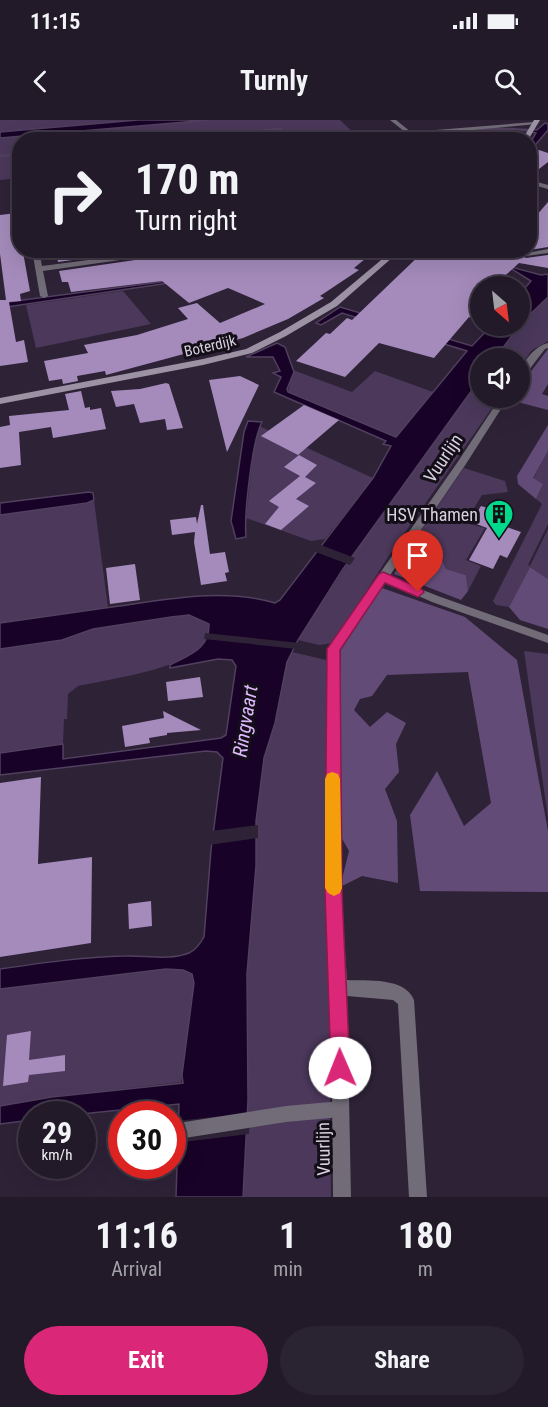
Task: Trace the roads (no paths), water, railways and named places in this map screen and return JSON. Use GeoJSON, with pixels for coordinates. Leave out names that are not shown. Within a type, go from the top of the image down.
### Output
{"type":"FeatureCollection","features":[{"type":"Feature","properties":{"kind":"street"},"geometry":{"type":"LineString","coordinates":[[393,120],[408,132]]}},
{"type":"Feature","properties":{"kind":"street"},"geometry":{"type":"LineString","coordinates":[[482,120],[490,126]]}},
{"type":"Feature","properties":{"kind":"street"},"geometry":{"type":"LineString","coordinates":[[430,132],[490,126],[533,126]]}},
{"type":"Feature","properties":{"kind":"street"},"geometry":{"type":"LineString","coordinates":[[37,258],[44,296]]}},
{"type":"Feature","properties":{"kind":"street"},"geometry":{"type":"LineString","coordinates":[[39,269],[110,258]]}},
{"type":"Feature","properties":{"kind":"street","name":"Boterdijk"},"geometry":{"type":"LineString","coordinates":[[0,401],[249,351],[334,304],[390,258]]}},
{"type":"Feature","properties":{"kind":"street"},"geometry":{"type":"LineString","coordinates":[[530,363],[542,347],[548,345]]}},
{"type":"Feature","properties":{"kind":"street","name":"Vuurlijn"},"geometry":{"type":"LineString","coordinates":[[342,1197],[339,987],[334,893],[333,649],[497,408]]}},
{"type":"Feature","properties":{"kind":"street"},"geometry":{"type":"LineString","coordinates":[[339,987],[396,992],[406,1000],[418,1197]]}},
{"type":"Feature","properties":{"kind":"lane"},"geometry":{"type":"LineString","coordinates":[[383,577],[435,599],[548,639]]}},
{"type":"Feature","properties":{"kind":"lane"},"geometry":{"type":"LineString","coordinates":[[186,1129],[341,1109]]}},
{"type":"Feature","properties":{"kind":"water"},"geometry":{"type":"Polygon","coordinates":[[[138,120],[208,120],[69,132],[12,132],[12,137],[0,138],[0,132],[138,120]]]}},
{"type":"Feature","properties":{"kind":"water"},"geometry":{"type":"Polygon","coordinates":[[[545,123],[548,124],[548,130],[537,143],[537,132],[523,130],[460,132],[497,128],[537,130],[545,123]]]}},
{"type":"Feature","properties":{"kind":"water"},"geometry":{"type":"Polygon","coordinates":[[[283,266],[0,308],[0,303],[283,266]]]}},
{"type":"Feature","properties":{"kind":"water"},"geometry":{"type":"Polygon","coordinates":[[[507,266],[541,275],[548,274],[548,297],[530,314],[531,281],[530,276],[523,276],[507,266]]]}},
{"type":"Feature","properties":{"kind":"water","name":"Ringvaart"},"geometry":{"type":"Polygon","coordinates":[[[340,307],[472,346],[482,336],[512,336],[503,348],[470,348],[470,393],[343,569],[298,640],[287,662],[275,723],[264,758],[256,821],[256,866],[247,974],[248,1100],[243,1197],[176,1197],[177,1179],[186,1179],[186,1101],[108,1101],[108,1111],[96,1112],[96,1101],[29,1101],[183,1083],[182,1075],[194,983],[192,974],[183,970],[166,969],[0,989],[0,969],[93,958],[173,957],[189,953],[196,948],[204,937],[211,850],[223,758],[217,752],[206,751],[0,775],[0,753],[63,744],[63,759],[221,738],[226,735],[236,666],[232,660],[218,659],[170,668],[170,665],[197,650],[206,640],[209,624],[189,615],[93,629],[62,640],[0,649],[0,623],[197,596],[237,596],[275,603],[280,600],[373,478],[391,446],[383,444],[386,441],[274,392],[281,377],[273,373],[280,371],[273,357],[246,357],[277,343],[285,347],[294,372],[287,389],[288,392],[396,437],[467,351],[342,313],[321,325],[316,323],[340,307]]]}},
{"type":"Feature","properties":{"kind":"water"},"geometry":{"type":"Polygon","coordinates":[[[248,421],[262,422],[258,431],[249,478],[246,537],[236,539],[231,521],[244,432],[248,421]]]}},
{"type":"Feature","properties":{"kind":"water"},"geometry":{"type":"Polygon","coordinates":[[[93,493],[94,500],[87,503],[0,515],[0,503],[93,493]]]}},
{"type":"Feature","properties":{"kind":"water"},"geometry":{"type":"Polygon","coordinates":[[[18,1103],[18,1122],[0,1124],[0,1106],[18,1103]]]}},
{"type":"Feature","properties":{"kind":"waterway"},"geometry":{"type":"LineString","coordinates":[[251,132],[281,129]]}},
{"type":"Feature","properties":{"kind":"waterway"},"geometry":{"type":"LineString","coordinates":[[0,156],[12,155]]}},
{"type":"Feature","properties":{"kind":"place","name":"HSV Thamen"},"geometry":{"type":"Point","coordinates":[499,540]}}]}
